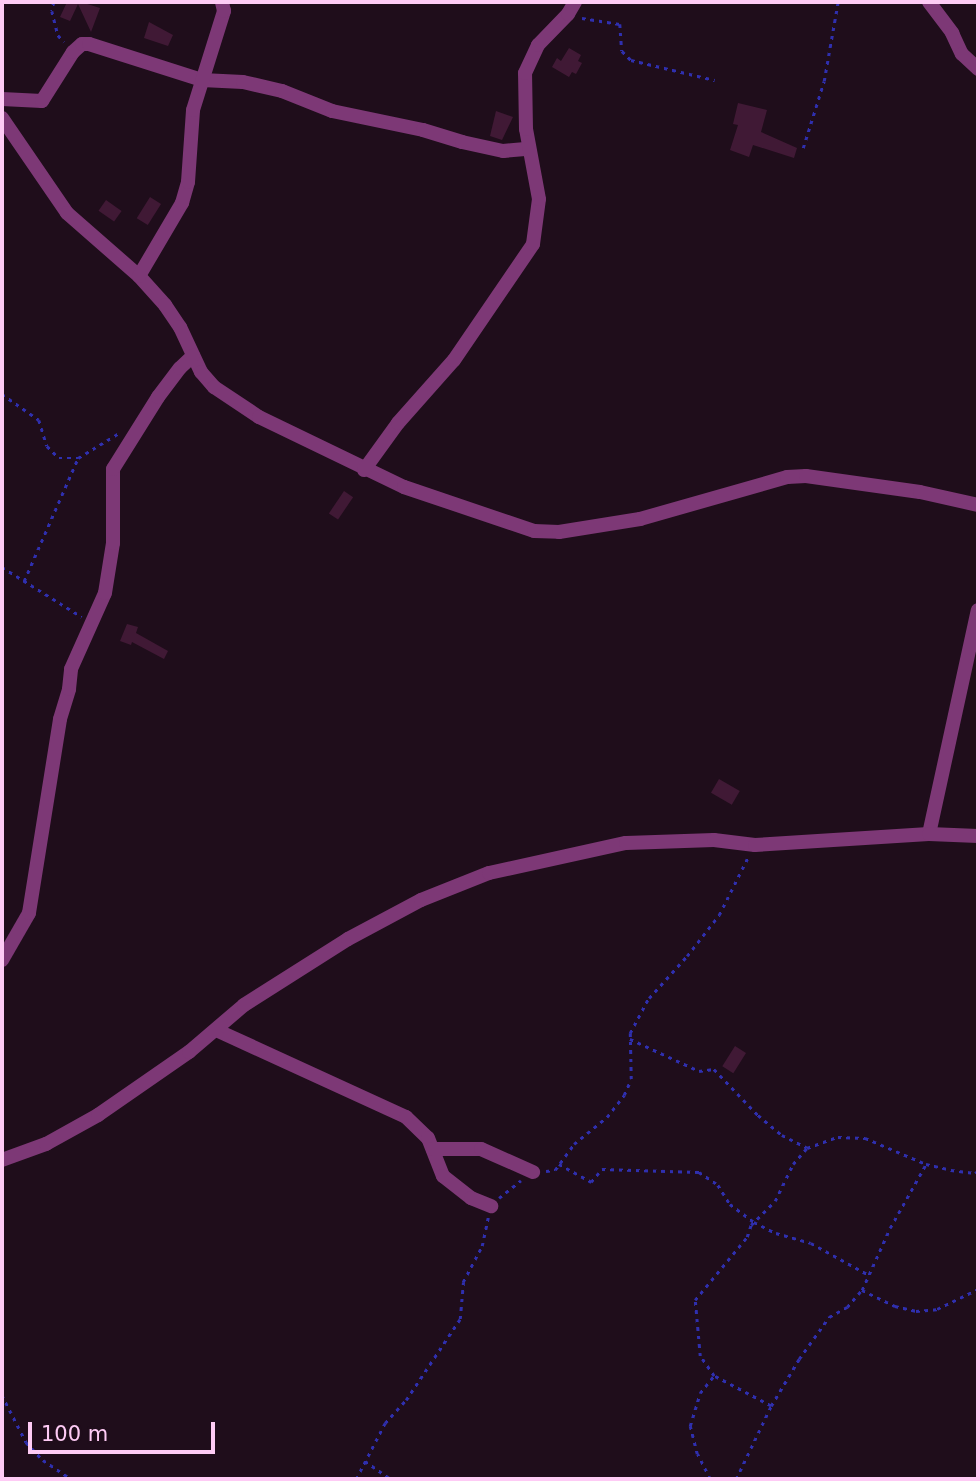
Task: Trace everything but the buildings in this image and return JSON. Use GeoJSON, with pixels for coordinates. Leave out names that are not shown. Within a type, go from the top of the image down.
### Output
{"type":"FeatureCollection","features":[{"type":"Feature","properties":{"kind":"street"},"geometry":{"type":"LineString","coordinates":[[139,276],[182,203],[188,181],[193,110],[224,11],[222,2]]}},
{"type":"Feature","properties":{"kind":"street"},"geometry":{"type":"LineString","coordinates":[[929,2],[947,26],[961,54],[978,69]]}},
{"type":"Feature","properties":{"kind":"street"},"geometry":{"type":"LineString","coordinates":[[364,470],[398,423],[454,360],[533,244],[539,200],[528,149],[526,65],[538,45],[572,8]]}},
{"type":"Feature","properties":{"kind":"street"},"geometry":{"type":"LineString","coordinates":[[2,99],[42,101],[73,52],[82,44],[89,44],[202,80],[243,82],[282,91],[332,111],[503,151],[528,149]]}},
{"type":"Feature","properties":{"kind":"street"},"geometry":{"type":"LineString","coordinates":[[2,118],[67,213],[139,276],[180,327],[201,372],[227,397],[259,417],[364,470],[452,505],[534,531],[559,532],[640,519],[787,477],[839,479],[978,505]]}},
{"type":"Feature","properties":{"kind":"street"},"geometry":{"type":"LineString","coordinates":[[2,960],[29,913],[60,719],[74,660],[105,593],[110,567],[113,469],[158,397],[193,356]]}},
{"type":"Feature","properties":{"kind":"street"},"geometry":{"type":"LineString","coordinates":[[929,834],[978,610]]}},
{"type":"Feature","properties":{"kind":"street"},"geometry":{"type":"LineString","coordinates":[[2,1160],[46,1144],[98,1115],[216,1030],[270,987],[348,939],[421,900],[489,873],[626,843],[714,841],[755,845],[929,834],[978,836]]}},
{"type":"Feature","properties":{"kind":"street"},"geometry":{"type":"LineString","coordinates":[[216,1030],[406,1117],[428,1138],[443,1176],[454,1187],[491,1206]]}},
{"type":"Feature","properties":{"kind":"street"},"geometry":{"type":"LineString","coordinates":[[433,1149],[481,1149],[533,1172]]}},
{"type":"Feature","properties":{"kind":"path"},"geometry":{"type":"LineString","coordinates":[[54,2],[52,10],[58,35],[73,52]]}},
{"type":"Feature","properties":{"kind":"path"},"geometry":{"type":"LineString","coordinates":[[803,148],[824,81],[838,2]]}},
{"type":"Feature","properties":{"kind":"path"},"geometry":{"type":"LineString","coordinates":[[572,8],[594,22],[618,22],[622,28],[622,51],[631,60],[715,80]]}},
{"type":"Feature","properties":{"kind":"path"},"geometry":{"type":"LineString","coordinates":[[2,394],[39,420],[47,446],[54,456],[78,458]]}},
{"type":"Feature","properties":{"kind":"path"},"geometry":{"type":"LineString","coordinates":[[24,581],[78,458],[122,431]]}},
{"type":"Feature","properties":{"kind":"path"},"geometry":{"type":"LineString","coordinates":[[2,567],[92,623]]}},
{"type":"Feature","properties":{"kind":"path"},"geometry":{"type":"LineString","coordinates":[[356,1479],[386,1423],[406,1400],[460,1319],[463,1282],[482,1246],[491,1206],[533,1172],[555,1170],[574,1144],[607,1117],[624,1096],[631,1079],[630,1033],[649,998],[719,915],[755,845]]}},
{"type":"Feature","properties":{"kind":"path"},"geometry":{"type":"LineString","coordinates":[[630,1038],[690,1068],[699,1071],[714,1069],[782,1135],[807,1148]]}},
{"type":"Feature","properties":{"kind":"path"},"geometry":{"type":"LineString","coordinates":[[771,1406],[714,1376],[700,1356],[695,1300],[747,1237],[754,1222],[775,1201],[793,1164],[807,1148],[838,1137],[865,1138],[926,1164],[951,1170],[975,1173],[978,1171]]}},
{"type":"Feature","properties":{"kind":"path"},"geometry":{"type":"LineString","coordinates":[[559,1164],[591,1182],[602,1169],[699,1172],[719,1185],[730,1204],[754,1222],[776,1233],[811,1243],[869,1275]]}},
{"type":"Feature","properties":{"kind":"path"},"geometry":{"type":"LineString","coordinates":[[736,1479],[771,1406],[829,1317],[846,1307],[862,1290],[890,1227],[926,1164]]}},
{"type":"Feature","properties":{"kind":"path"},"geometry":{"type":"LineString","coordinates":[[862,1290],[895,1306],[916,1311],[937,1309],[978,1289]]}},
{"type":"Feature","properties":{"kind":"path"},"geometry":{"type":"LineString","coordinates":[[710,1479],[697,1454],[690,1426],[700,1393],[714,1376]]}},
{"type":"Feature","properties":{"kind":"path"},"geometry":{"type":"LineString","coordinates":[[2,1395],[26,1442],[43,1460],[71,1479]]}},
{"type":"Feature","properties":{"kind":"path"},"geometry":{"type":"LineString","coordinates":[[365,1461],[391,1479]]}}]}
